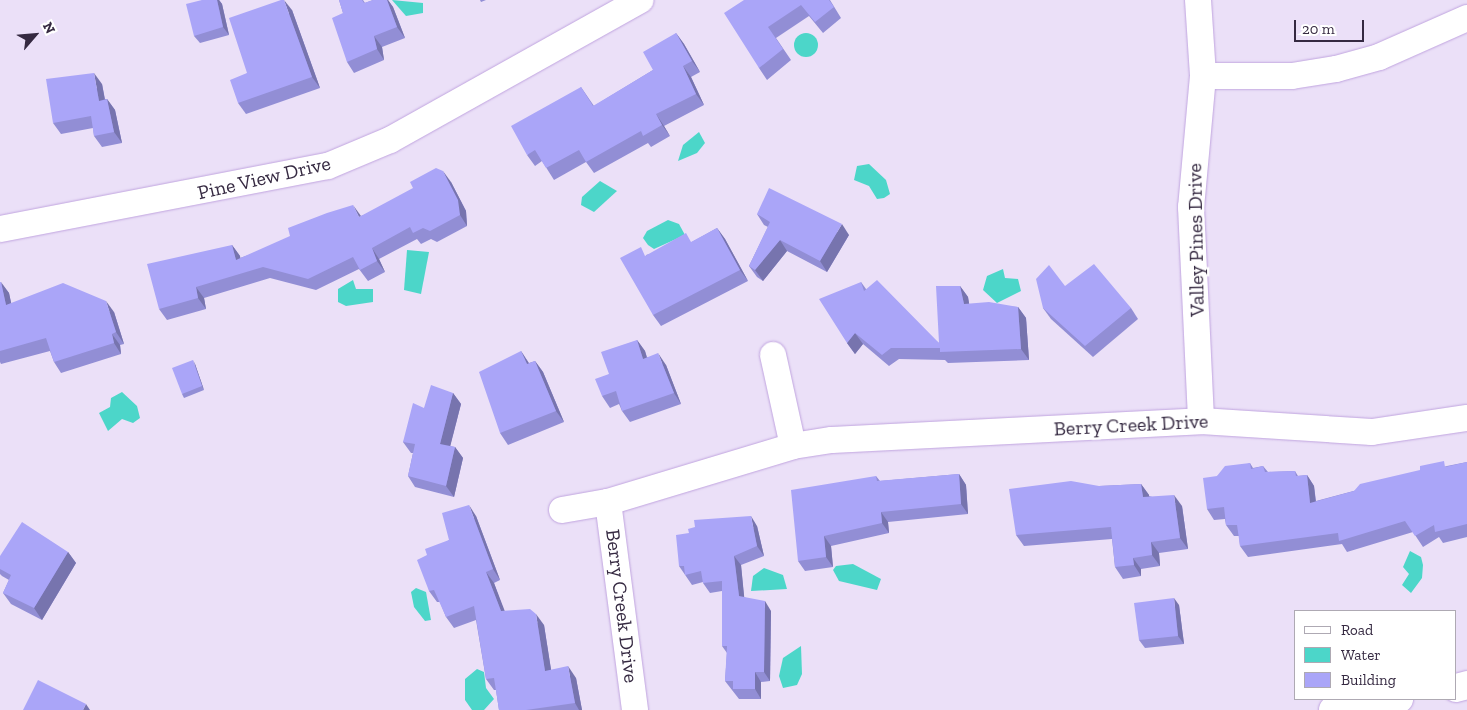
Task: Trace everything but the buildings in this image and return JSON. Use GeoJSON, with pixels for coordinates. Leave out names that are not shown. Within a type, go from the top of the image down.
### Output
{"type":"FeatureCollection","features":[{"type":"Feature","properties":{"kind":"main road"},"geometry":{"type":"LineString","coordinates":[[1333,710],[1393,700]]}},
{"type":"Feature","properties":{"kind":"street","name":"Pine View Drive"},"geometry":{"type":"LineString","coordinates":[[0,229],[328,166],[390,140],[640,0]]}},
{"type":"Feature","properties":{"kind":"street","name":"Valley Pines Drive"},"geometry":{"type":"LineString","coordinates":[[1198,0],[1203,76],[1191,207],[1202,421]]}},
{"type":"Feature","properties":{"kind":"street"},"geometry":{"type":"LineString","coordinates":[[1203,76],[1292,76],[1336,69],[1379,57],[1467,18]]}},
{"type":"Feature","properties":{"kind":"street"},"geometry":{"type":"LineString","coordinates":[[773,355],[793,446]]}},
{"type":"Feature","properties":{"kind":"street","name":"Berry Creek Drive"},"geometry":{"type":"LineString","coordinates":[[562,510],[608,502],[793,446],[832,440],[1202,421],[1372,432],[1467,418]]}},
{"type":"Feature","properties":{"kind":"street","name":"Berry Creek Drive"},"geometry":{"type":"LineString","coordinates":[[608,502],[635,710]]}},
{"type":"Feature","properties":{"kind":"water"},"geometry":{"type":"Polygon","coordinates":[[[392,0],[423,3],[423,13],[406,16],[392,0]]]}},
{"type":"Feature","properties":{"kind":"water"},"geometry":{"type":"Polygon","coordinates":[[[806,33],[815,36],[818,45],[815,54],[806,57],[797,54],[794,45],[797,36],[806,33]]]}},
{"type":"Feature","properties":{"kind":"water"},"geometry":{"type":"Polygon","coordinates":[[[699,132],[705,143],[697,153],[678,161],[683,145],[699,132]]]}},
{"type":"Feature","properties":{"kind":"water"},"geometry":{"type":"Polygon","coordinates":[[[869,164],[886,180],[890,194],[884,198],[877,199],[869,186],[854,180],[857,166],[869,164]]]}},
{"type":"Feature","properties":{"kind":"water"},"geometry":{"type":"Polygon","coordinates":[[[600,181],[617,191],[594,212],[581,205],[582,197],[600,181]]]}},
{"type":"Feature","properties":{"kind":"water"},"geometry":{"type":"Polygon","coordinates":[[[668,220],[679,224],[685,235],[654,249],[643,238],[647,231],[668,220]]]}},
{"type":"Feature","properties":{"kind":"water"},"geometry":{"type":"Polygon","coordinates":[[[407,250],[429,252],[421,294],[404,290],[407,250]]]}},
{"type":"Feature","properties":{"kind":"water"},"geometry":{"type":"Polygon","coordinates":[[[1003,269],[1005,278],[1018,279],[1021,291],[997,303],[983,290],[987,276],[1003,269]]]}},
{"type":"Feature","properties":{"kind":"water"},"geometry":{"type":"Polygon","coordinates":[[[353,280],[356,289],[373,289],[373,302],[346,306],[338,302],[338,289],[353,280]]]}},
{"type":"Feature","properties":{"kind":"water"},"geometry":{"type":"Polygon","coordinates":[[[122,392],[137,406],[140,418],[133,423],[122,419],[108,431],[99,413],[110,407],[111,398],[122,392]]]}},
{"type":"Feature","properties":{"kind":"water"},"geometry":{"type":"Polygon","coordinates":[[[1410,551],[1421,557],[1423,565],[1422,578],[1411,593],[1402,585],[1409,574],[1403,567],[1410,551]]]}},
{"type":"Feature","properties":{"kind":"water"},"geometry":{"type":"Polygon","coordinates":[[[853,564],[881,579],[877,590],[839,581],[833,570],[836,566],[853,564]]]}},
{"type":"Feature","properties":{"kind":"water"},"geometry":{"type":"Polygon","coordinates":[[[764,568],[783,575],[787,589],[751,591],[753,576],[764,568]]]}},
{"type":"Feature","properties":{"kind":"water"},"geometry":{"type":"Polygon","coordinates":[[[416,588],[426,592],[431,620],[425,621],[414,607],[411,592],[416,588]]]}},
{"type":"Feature","properties":{"kind":"water"},"geometry":{"type":"Polygon","coordinates":[[[801,646],[802,674],[797,685],[783,688],[779,676],[783,658],[801,646]]]}},
{"type":"Feature","properties":{"kind":"water"},"geometry":{"type":"Polygon","coordinates":[[[477,669],[484,672],[486,688],[494,699],[484,710],[472,710],[465,700],[465,679],[477,669]]]}}]}
